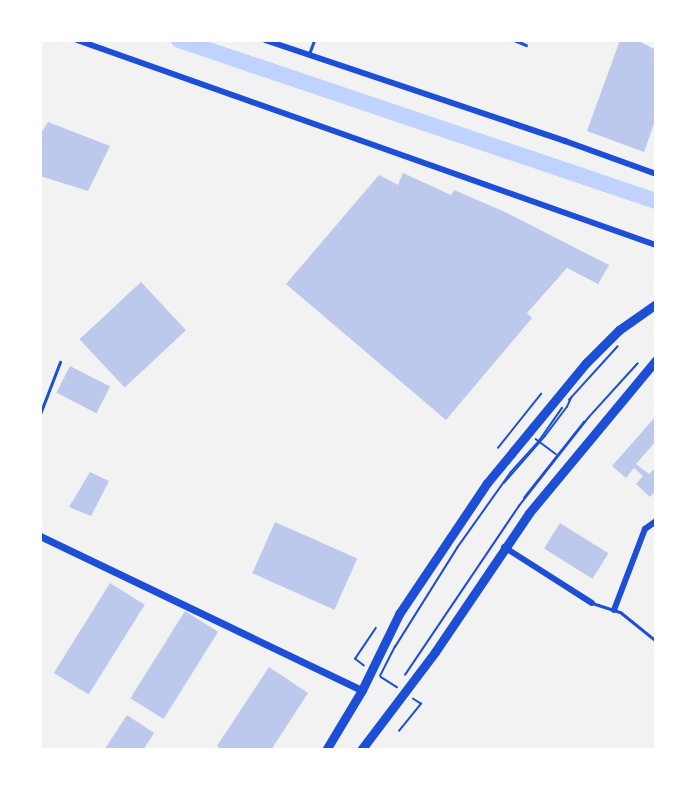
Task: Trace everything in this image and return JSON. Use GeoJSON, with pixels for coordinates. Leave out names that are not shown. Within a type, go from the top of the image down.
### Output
{"type":"FeatureCollection","features":[{"type":"Feature","properties":{"kind":"highway"},"geometry":{"type":"LineString","coordinates":[[326,750],[362,690],[399,614],[509,455],[607,341],[656,304]]}},
{"type":"Feature","properties":{"kind":"highway"},"geometry":{"type":"LineString","coordinates":[[361,750],[435,652],[504,547],[551,483],[656,360]]}},
{"type":"Feature","properties":{"kind":"street"},"geometry":{"type":"LineString","coordinates":[[77,40],[656,245]]}},
{"type":"Feature","properties":{"kind":"street"},"geometry":{"type":"LineString","coordinates":[[265,40],[656,174]]}},
{"type":"Feature","properties":{"kind":"street"},"geometry":{"type":"LineString","coordinates":[[614,610],[645,529],[656,521]]}},
{"type":"Feature","properties":{"kind":"street"},"geometry":{"type":"LineString","coordinates":[[40,536],[362,690]]}},
{"type":"Feature","properties":{"kind":"street"},"geometry":{"type":"LineString","coordinates":[[504,547],[592,603]]}},
{"type":"Feature","properties":{"kind":"lane"},"geometry":{"type":"LineString","coordinates":[[309,56],[314,40]]}},
{"type":"Feature","properties":{"kind":"lane"},"geometry":{"type":"LineString","coordinates":[[514,40],[526,45]]}},
{"type":"Feature","properties":{"kind":"lane"},"geometry":{"type":"LineString","coordinates":[[40,414],[60,362]]}},
{"type":"Feature","properties":{"kind":"lane"},"geometry":{"type":"LineString","coordinates":[[592,603],[614,610],[656,641]]}},
{"type":"Feature","properties":{"kind":"path"},"geometry":{"type":"LineString","coordinates":[[380,676],[415,613],[499,487],[571,397],[617,347]]}},
{"type":"Feature","properties":{"kind":"path"},"geometry":{"type":"LineString","coordinates":[[403,678],[545,468],[637,364]]}},
{"type":"Feature","properties":{"kind":"path"},"geometry":{"type":"LineString","coordinates":[[498,448],[541,394]]}},
{"type":"Feature","properties":{"kind":"path"},"geometry":{"type":"LineString","coordinates":[[499,487],[545,436],[567,407],[571,397]]}},
{"type":"Feature","properties":{"kind":"path"},"geometry":{"type":"LineString","coordinates":[[519,506],[589,417]]}},
{"type":"Feature","properties":{"kind":"path"},"geometry":{"type":"LineString","coordinates":[[532,436],[559,457]]}},
{"type":"Feature","properties":{"kind":"path"},"geometry":{"type":"LineString","coordinates":[[376,628],[355,659],[405,693]]}},
{"type":"Feature","properties":{"kind":"path"},"geometry":{"type":"LineString","coordinates":[[399,731],[421,704],[413,698]]}},
{"type":"Feature","properties":{"kind":"building"},"geometry":{"type":"Polygon","coordinates":[[[620,40],[637,40],[656,50],[656,118],[644,152],[587,131],[620,40]]]}},
{"type":"Feature","properties":{"kind":"building"},"geometry":{"type":"Polygon","coordinates":[[[48,122],[110,146],[88,191],[40,176],[40,135],[48,122]]]}},
{"type":"Feature","properties":{"kind":"building"},"geometry":{"type":"Polygon","coordinates":[[[403,173],[451,195],[454,190],[505,212],[609,265],[598,284],[567,268],[527,313],[532,318],[446,420],[286,284],[379,175],[398,185],[403,173]]]}},
{"type":"Feature","properties":{"kind":"building"},"geometry":{"type":"Polygon","coordinates":[[[141,282],[186,330],[125,388],[80,339],[141,282]]]}},
{"type":"Feature","properties":{"kind":"building"},"geometry":{"type":"Polygon","coordinates":[[[70,366],[110,386],[96,413],[56,393],[70,366]]]}},
{"type":"Feature","properties":{"kind":"building"},"geometry":{"type":"Polygon","coordinates":[[[656,416],[656,441],[636,464],[649,474],[656,467],[656,490],[650,497],[636,484],[643,476],[634,468],[626,478],[612,466],[656,416]]]}},
{"type":"Feature","properties":{"kind":"building"},"geometry":{"type":"Polygon","coordinates":[[[90,472],[109,481],[91,516],[69,507],[90,472]]]}},
{"type":"Feature","properties":{"kind":"building"},"geometry":{"type":"Polygon","coordinates":[[[275,522],[357,559],[334,610],[252,573],[275,522]]]}},
{"type":"Feature","properties":{"kind":"building"},"geometry":{"type":"Polygon","coordinates":[[[560,523],[608,553],[592,579],[544,548],[560,523]]]}},
{"type":"Feature","properties":{"kind":"building"},"geometry":{"type":"Polygon","coordinates":[[[110,583],[145,605],[89,695],[54,673],[110,583]]]}},
{"type":"Feature","properties":{"kind":"building"},"geometry":{"type":"Polygon","coordinates":[[[185,611],[218,632],[163,719],[130,698],[185,611]]]}},
{"type":"Feature","properties":{"kind":"building"},"geometry":{"type":"Polygon","coordinates":[[[269,667],[308,693],[271,750],[222,750],[217,746],[269,667]]]}},
{"type":"Feature","properties":{"kind":"building"},"geometry":{"type":"Polygon","coordinates":[[[127,715],[154,733],[143,750],[104,750],[127,715]]]}},
{"type":"Feature","properties":{"kind":"waterway"},"geometry":{"type":"LineString","coordinates":[[179,40],[656,201]]}}]}
